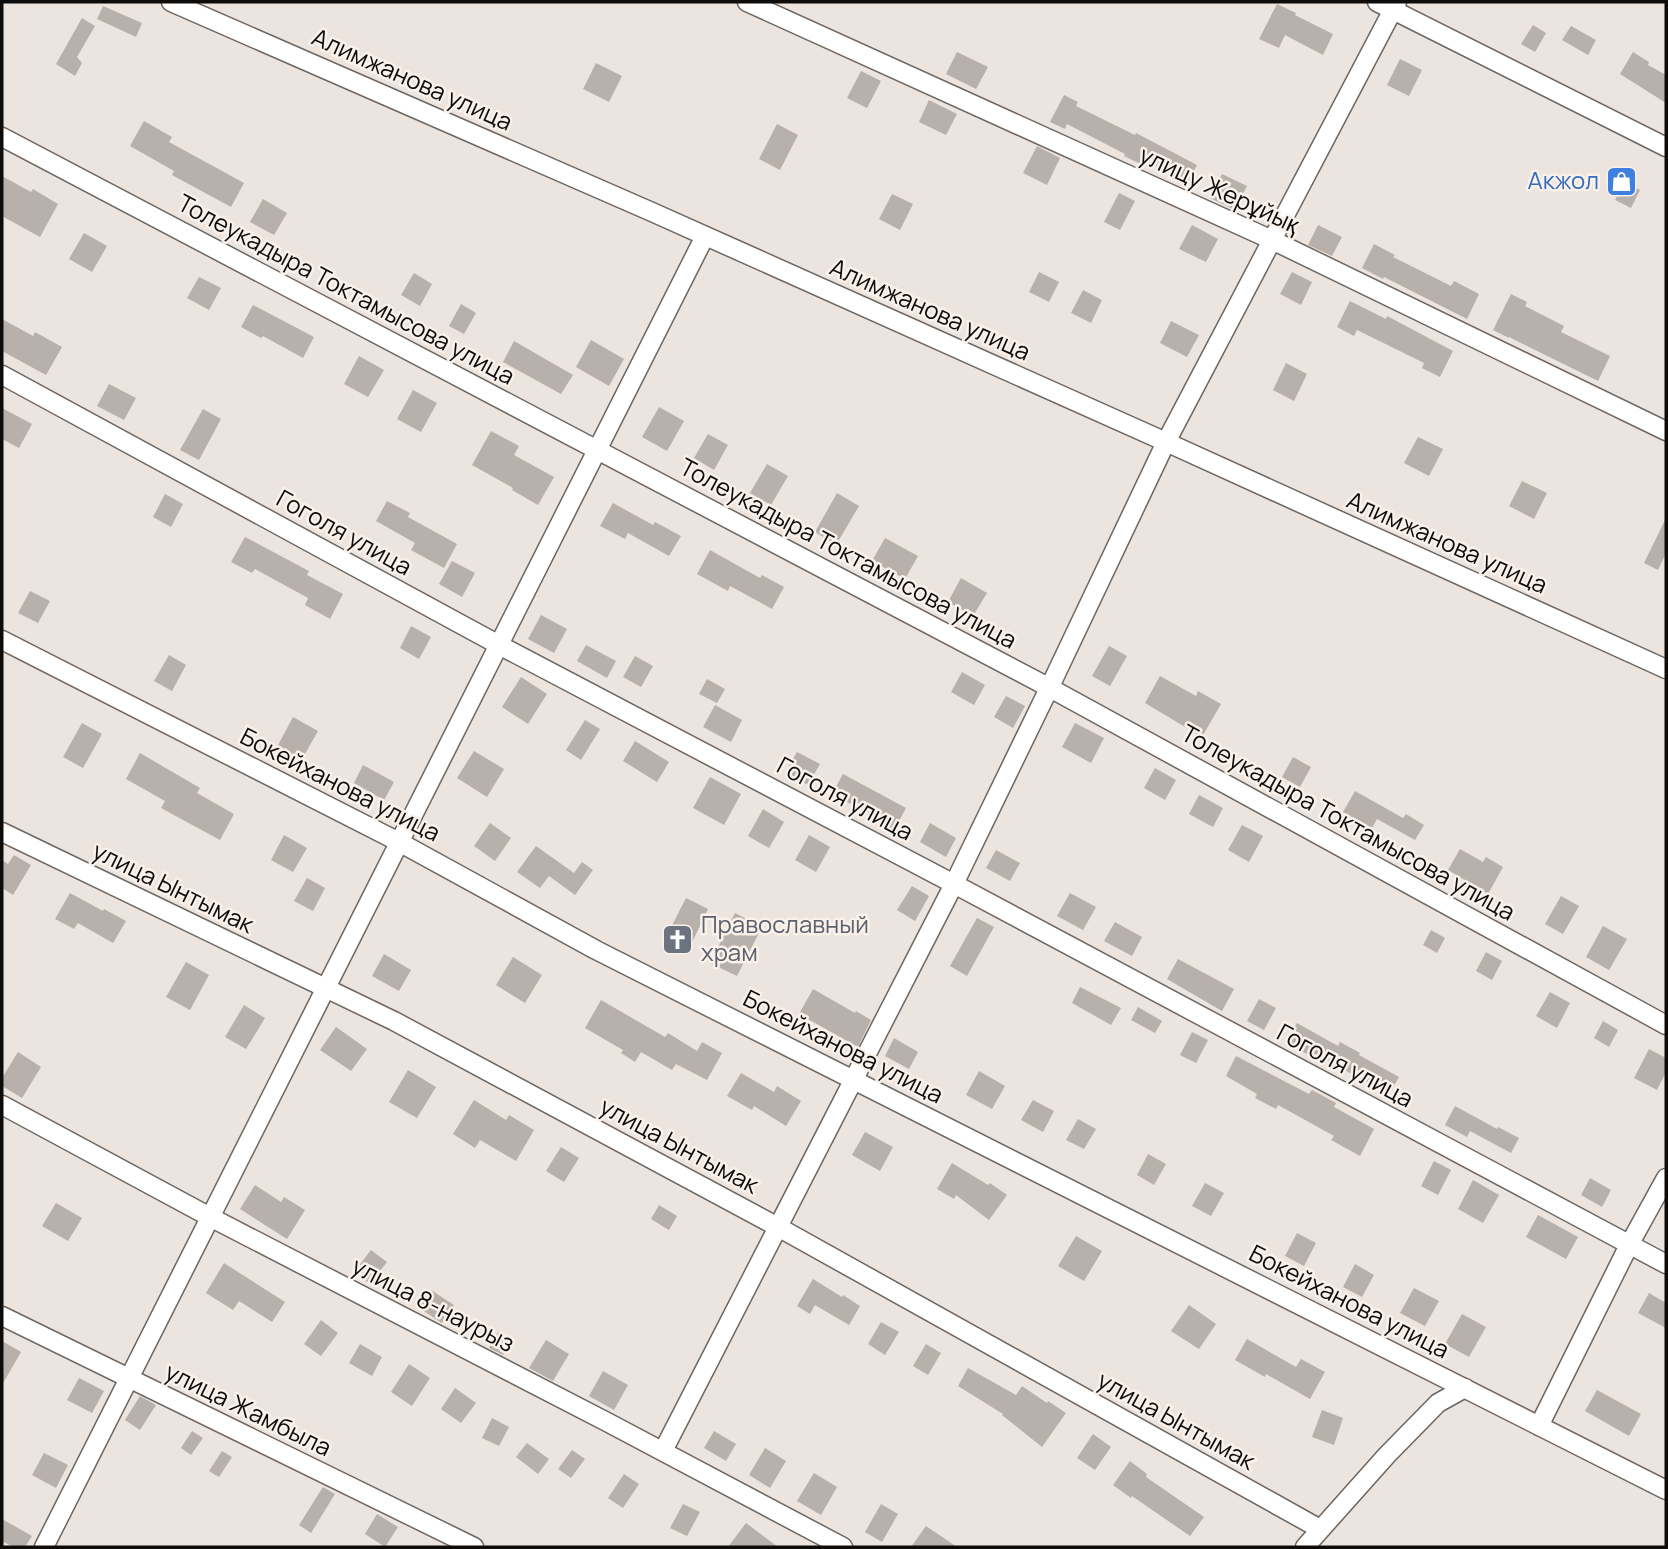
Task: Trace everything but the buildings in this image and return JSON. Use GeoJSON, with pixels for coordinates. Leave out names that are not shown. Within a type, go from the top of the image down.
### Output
{"type":"FeatureCollection","features":[{"type":"Feature","properties":{"kind":"street","name":"Алимжанова улица"},"geometry":{"type":"LineString","coordinates":[[171,2],[705,236],[1666,669]]}},
{"type":"Feature","properties":{"kind":"street","name":"улицу Жерұйық"},"geometry":{"type":"LineString","coordinates":[[747,2],[1272,240],[1666,431]]}},
{"type":"Feature","properties":{"kind":"street"},"geometry":{"type":"LineString","coordinates":[[663,1451],[954,884],[1166,442],[1272,240],[1389,4],[1666,147]]}},
{"type":"Feature","properties":{"kind":"street","name":"Толеукадыра Токтамысова улица"},"geometry":{"type":"LineString","coordinates":[[2,136],[1049,688],[1666,1025]]}},
{"type":"Feature","properties":{"kind":"street"},"geometry":{"type":"LineString","coordinates":[[44,1547],[705,236]]}},
{"type":"Feature","properties":{"kind":"street","name":"Гоголя улица"},"geometry":{"type":"LineString","coordinates":[[2,375],[499,645],[1666,1264]]}},
{"type":"Feature","properties":{"kind":"street","name":"Бокейханова улица"},"geometry":{"type":"LineString","coordinates":[[2,640],[400,842],[596,950],[1666,1490]]}},
{"type":"Feature","properties":{"kind":"street","name":"улица Ынтымак"},"geometry":{"type":"LineString","coordinates":[[2,832],[394,1021],[778,1227],[1320,1529]]}},
{"type":"Feature","properties":{"kind":"street","name":"улица 8-наурыз"},"geometry":{"type":"LineString","coordinates":[[2,1105],[843,1547]]}},
{"type":"Feature","properties":{"kind":"street"},"geometry":{"type":"LineString","coordinates":[[1539,1426],[1629,1245],[1666,1178]]}},
{"type":"Feature","properties":{"kind":"street","name":"улица Жамбыла"},"geometry":{"type":"LineString","coordinates":[[2,1316],[474,1547]]}},
{"type":"Feature","properties":{"kind":"street"},"geometry":{"type":"LineString","coordinates":[[1305,1547],[1387,1455],[1438,1403],[1465,1388]]}},
{"type":"Feature","properties":{"kind":"place","name":"Акжол"},"geometry":{"type":"Point","coordinates":[1622,181]}},
{"type":"Feature","properties":{"kind":"place","name":"Православный храм"},"geometry":{"type":"Point","coordinates":[678,939]}}]}
